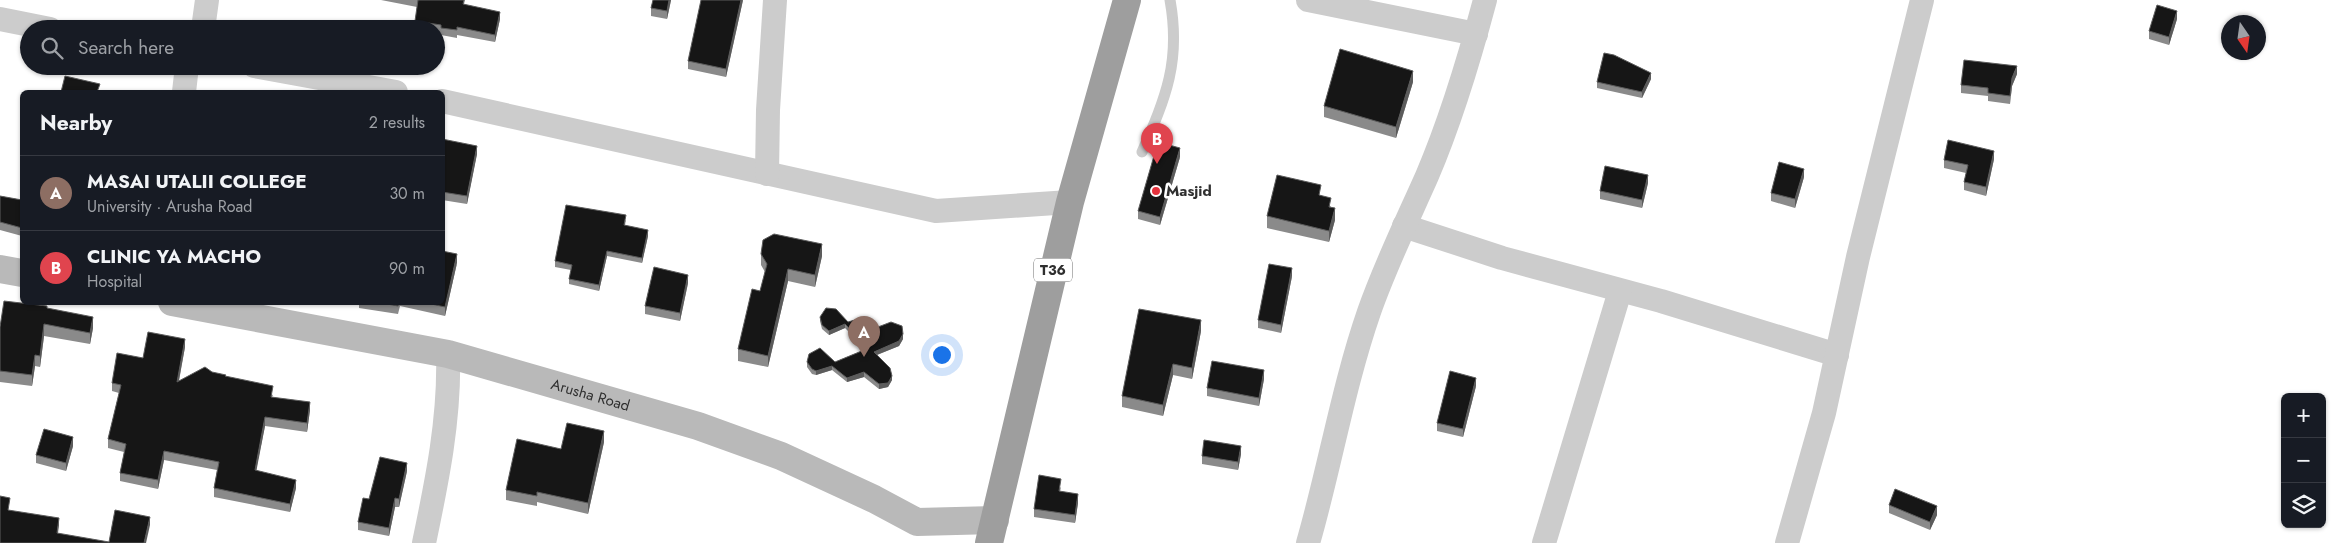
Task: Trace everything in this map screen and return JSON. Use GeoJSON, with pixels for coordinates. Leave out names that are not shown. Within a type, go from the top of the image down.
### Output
{"type":"FeatureCollection","features":[{"type":"Feature","properties":{"kind":"highway","name":"T36"},"geometry":{"type":"LineString","coordinates":[[992,532],[1070,202],[1126,0]]}},
{"type":"Feature","properties":{"kind":"main road"},"geometry":{"type":"LineString","coordinates":[[0,269],[20,273]]}},
{"type":"Feature","properties":{"kind":"main road","name":"Arusha Road"},"geometry":{"type":"LineString","coordinates":[[188,305],[448,354],[698,426],[781,456],[867,496],[917,522],[992,532]]}},
{"type":"Feature","properties":{"kind":"street"},"geometry":{"type":"LineString","coordinates":[[204,20],[207,0]]}},
{"type":"Feature","properties":{"kind":"street"},"geometry":{"type":"LineString","coordinates":[[767,174],[768,110],[775,0]]}},
{"type":"Feature","properties":{"kind":"street"},"geometry":{"type":"LineString","coordinates":[[1308,0],[1476,34]]}},
{"type":"Feature","properties":{"kind":"street"},"geometry":{"type":"LineString","coordinates":[[1308,543],[1348,382],[1369,312],[1434,157],[1454,104],[1485,0]]}},
{"type":"Feature","properties":{"kind":"street"},"geometry":{"type":"LineString","coordinates":[[1792,539],[1824,413],[1858,257],[1922,0]]}},
{"type":"Feature","properties":{"kind":"street"},"geometry":{"type":"LineString","coordinates":[[0,19],[20,23]]}},
{"type":"Feature","properties":{"kind":"street"},"geometry":{"type":"LineString","coordinates":[[184,90],[186,75]]}},
{"type":"Feature","properties":{"kind":"street"},"geometry":{"type":"LineString","coordinates":[[303,75],[385,90]]}},
{"type":"Feature","properties":{"kind":"street"},"geometry":{"type":"LineString","coordinates":[[445,102],[936,211],[1070,202]]}},
{"type":"Feature","properties":{"kind":"street"},"geometry":{"type":"LineString","coordinates":[[1404,226],[1469,248],[1661,301],[1837,355]]}},
{"type":"Feature","properties":{"kind":"street"},"geometry":{"type":"LineString","coordinates":[[1544,543],[1620,291]]}},
{"type":"Feature","properties":{"kind":"street"},"geometry":{"type":"LineString","coordinates":[[424,543],[446,422],[449,386],[448,354]]}},
{"type":"Feature","properties":{"kind":"lane"},"geometry":{"type":"LineString","coordinates":[[1142,152],[1158,117],[1175,53],[1175,27],[1170,0]]}},
{"type":"Feature","properties":{"kind":"building"},"geometry":{"type":"Polygon","coordinates":[[[418,0],[464,0],[463,4],[500,12],[495,35],[457,27],[457,30],[445,28],[445,20],[415,20],[418,0]]]}},
{"type":"Feature","properties":{"kind":"building"},"geometry":{"type":"Polygon","coordinates":[[[653,0],[669,0],[667,11],[651,8],[653,0]]]}},
{"type":"Feature","properties":{"kind":"building"},"geometry":{"type":"Polygon","coordinates":[[[701,0],[741,0],[726,69],[688,61],[701,0]]]}},
{"type":"Feature","properties":{"kind":"building"},"geometry":{"type":"Polygon","coordinates":[[[2157,5],[2177,11],[2169,37],[2149,31],[2157,5]]]}},
{"type":"Feature","properties":{"kind":"building"},"geometry":{"type":"Polygon","coordinates":[[[1340,49],[1413,71],[1396,127],[1324,106],[1340,49]]]}},
{"type":"Feature","properties":{"kind":"building"},"geometry":{"type":"Polygon","coordinates":[[[1604,53],[1614,55],[1651,73],[1642,92],[1597,82],[1604,53]]]}},
{"type":"Feature","properties":{"kind":"building"},"geometry":{"type":"Polygon","coordinates":[[[1964,60],[2017,66],[2012,78],[2010,96],[1988,93],[1988,88],[1961,85],[1964,60]]]}},
{"type":"Feature","properties":{"kind":"building"},"geometry":{"type":"Polygon","coordinates":[[[65,76],[100,84],[98,90],[62,90],[65,76]]]}},
{"type":"Feature","properties":{"kind":"building"},"geometry":{"type":"Polygon","coordinates":[[[445,140],[477,146],[467,196],[445,192],[445,140]]]}},
{"type":"Feature","properties":{"kind":"building"},"geometry":{"type":"Polygon","coordinates":[[[1948,140],[1994,151],[1986,187],[1964,182],[1968,165],[1944,160],[1948,140]]]}},
{"type":"Feature","properties":{"kind":"building"},"geometry":{"type":"Polygon","coordinates":[[[1158,142],[1180,148],[1160,217],[1138,211],[1158,142]]]}},
{"type":"Feature","properties":{"kind":"building"},"geometry":{"type":"Polygon","coordinates":[[[1779,162],[1804,169],[1795,199],[1771,193],[1779,162]]]}},
{"type":"Feature","properties":{"kind":"building"},"geometry":{"type":"Polygon","coordinates":[[[1605,166],[1648,175],[1642,200],[1600,191],[1605,166]]]}},
{"type":"Feature","properties":{"kind":"building"},"geometry":{"type":"Polygon","coordinates":[[[1277,175],[1321,185],[1319,195],[1331,198],[1329,207],[1335,208],[1329,231],[1267,216],[1277,175]]]}},
{"type":"Feature","properties":{"kind":"building"},"geometry":{"type":"Polygon","coordinates":[[[0,196],[20,200],[20,227],[0,222],[0,196]]]}},
{"type":"Feature","properties":{"kind":"building"},"geometry":{"type":"Polygon","coordinates":[[[566,205],[626,215],[624,225],[648,230],[642,258],[607,251],[599,285],[569,279],[572,265],[555,261],[566,205]]]}},
{"type":"Feature","properties":{"kind":"building"},"geometry":{"type":"Polygon","coordinates":[[[774,234],[822,244],[815,275],[788,269],[768,356],[738,349],[752,289],[760,291],[767,264],[761,254],[763,240],[774,234]]]}},
{"type":"Feature","properties":{"kind":"building"},"geometry":{"type":"Polygon","coordinates":[[[445,252],[457,254],[445,307],[436,305],[445,305],[445,252]]]}},
{"type":"Feature","properties":{"kind":"building"},"geometry":{"type":"Polygon","coordinates":[[[1269,264],[1292,268],[1281,325],[1258,320],[1269,264]]]}},
{"type":"Feature","properties":{"kind":"building"},"geometry":{"type":"Polygon","coordinates":[[[654,267],[688,275],[680,313],[645,306],[654,267]]]}},
{"type":"Feature","properties":{"kind":"building"},"geometry":{"type":"Polygon","coordinates":[[[4,301],[20,303],[20,305],[47,306],[47,308],[93,317],[90,333],[44,324],[40,356],[35,355],[32,375],[0,371],[0,327],[4,301]]]}},
{"type":"Feature","properties":{"kind":"building"},"geometry":{"type":"Polygon","coordinates":[[[826,308],[836,309],[848,322],[865,317],[878,327],[891,322],[902,326],[903,334],[899,341],[874,352],[890,368],[892,376],[888,383],[879,384],[864,372],[847,378],[832,366],[816,371],[812,369],[807,362],[809,354],[820,348],[835,362],[869,348],[845,324],[829,331],[822,325],[820,317],[826,308]]]}},
{"type":"Feature","properties":{"kind":"building"},"geometry":{"type":"Polygon","coordinates":[[[1139,309],[1201,320],[1192,368],[1173,364],[1163,405],[1122,396],[1139,309]]]}},
{"type":"Feature","properties":{"kind":"building"},"geometry":{"type":"Polygon","coordinates":[[[148,332],[185,339],[177,382],[205,367],[212,372],[225,376],[273,386],[271,397],[310,402],[307,423],[265,417],[255,470],[296,480],[290,504],[214,488],[219,462],[164,451],[158,480],[120,473],[126,444],[108,439],[121,385],[112,383],[117,353],[143,358],[148,332]]]}},
{"type":"Feature","properties":{"kind":"building"},"geometry":{"type":"Polygon","coordinates":[[[1212,361],[1264,370],[1259,398],[1207,388],[1212,361]]]}},
{"type":"Feature","properties":{"kind":"building"},"geometry":{"type":"Polygon","coordinates":[[[1450,371],[1476,378],[1463,429],[1437,423],[1450,371]]]}},
{"type":"Feature","properties":{"kind":"building"},"geometry":{"type":"Polygon","coordinates":[[[567,423],[604,431],[588,503],[537,492],[537,496],[506,490],[517,439],[561,449],[567,423]]]}},
{"type":"Feature","properties":{"kind":"building"},"geometry":{"type":"Polygon","coordinates":[[[44,429],[73,437],[66,463],[36,455],[44,429]]]}},
{"type":"Feature","properties":{"kind":"building"},"geometry":{"type":"Polygon","coordinates":[[[1204,440],[1241,446],[1238,462],[1202,456],[1204,440]]]}},
{"type":"Feature","properties":{"kind":"building"},"geometry":{"type":"Polygon","coordinates":[[[380,457],[407,463],[399,499],[395,498],[389,528],[358,522],[363,498],[369,499],[380,457]]]}},
{"type":"Feature","properties":{"kind":"building"},"geometry":{"type":"Polygon","coordinates":[[[1039,475],[1061,479],[1059,491],[1078,494],[1075,515],[1034,509],[1039,475]]]}},
{"type":"Feature","properties":{"kind":"building"},"geometry":{"type":"Polygon","coordinates":[[[1895,489],[1937,506],[1930,522],[1889,505],[1895,489]]]}},
{"type":"Feature","properties":{"kind":"building"},"geometry":{"type":"Polygon","coordinates":[[[0,496],[10,498],[8,510],[59,518],[57,533],[109,542],[115,510],[150,517],[144,543],[0,543],[0,496]]]}},
{"type":"Feature","properties":{"kind":"place","name":"CLINIC YA MACHO"},"geometry":{"type":"Point","coordinates":[1157,164]}},
{"type":"Feature","properties":{"kind":"place","name":"Masjid"},"geometry":{"type":"Point","coordinates":[1156,191]}},
{"type":"Feature","properties":{"kind":"place","name":"MASAI UTALII COLLEGE"},"geometry":{"type":"Point","coordinates":[864,357]}}]}
